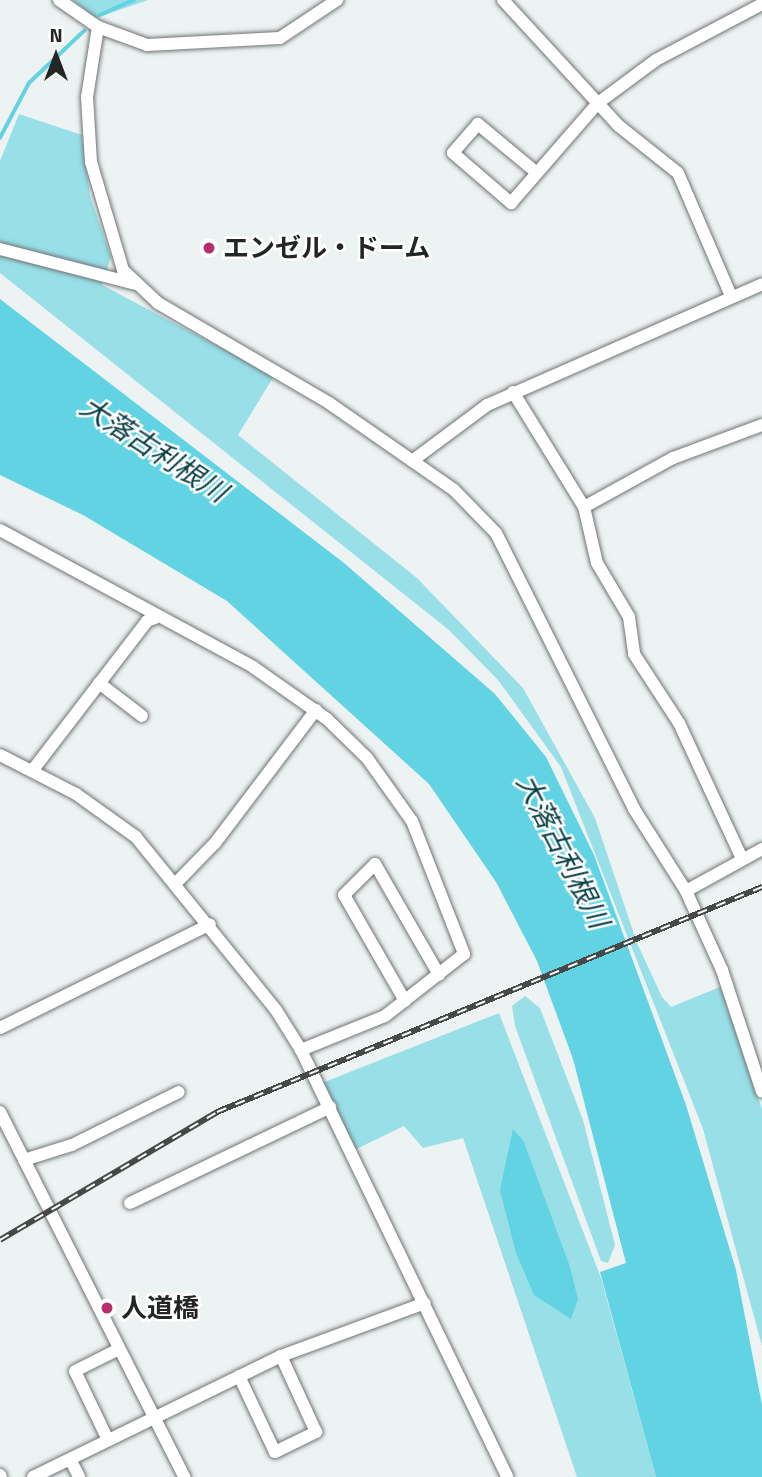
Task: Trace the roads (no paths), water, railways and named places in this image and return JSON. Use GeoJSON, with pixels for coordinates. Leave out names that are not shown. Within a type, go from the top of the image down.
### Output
{"type":"FeatureCollection","features":[{"type":"Feature","properties":{"kind":"street"},"geometry":{"type":"LineString","coordinates":[[60,0],[98,27],[147,45],[249,44],[280,38],[337,0]]}},
{"type":"Feature","properties":{"kind":"street"},"geometry":{"type":"LineString","coordinates":[[503,0],[598,103],[665,157],[683,181],[730,294]]}},
{"type":"Feature","properties":{"kind":"street"},"geometry":{"type":"LineString","coordinates":[[537,173],[478,124],[453,153],[512,203],[598,103],[656,60],[762,4]]}},
{"type":"Feature","properties":{"kind":"street"},"geometry":{"type":"LineString","coordinates":[[98,27],[87,97],[91,162],[116,255],[135,284]]}},
{"type":"Feature","properties":{"kind":"street"},"geometry":{"type":"LineString","coordinates":[[0,249],[135,284],[412,461],[454,491],[496,533],[634,809],[685,891],[722,970],[762,1092]]}},
{"type":"Feature","properties":{"kind":"street"},"geometry":{"type":"LineString","coordinates":[[412,461],[463,419],[513,393],[662,333],[730,294],[762,284]]}},
{"type":"Feature","properties":{"kind":"street"},"geometry":{"type":"LineString","coordinates":[[513,393],[584,506],[597,564],[629,617],[634,654],[679,723],[742,859]]}},
{"type":"Feature","properties":{"kind":"street"},"geometry":{"type":"LineString","coordinates":[[584,506],[673,458],[762,425]]}},
{"type":"Feature","properties":{"kind":"street"},"geometry":{"type":"LineString","coordinates":[[0,530],[155,618],[253,667],[316,710],[374,767],[426,848],[464,954],[405,1001],[342,1038],[301,1050]]}},
{"type":"Feature","properties":{"kind":"street"},"geometry":{"type":"LineString","coordinates":[[32,771],[99,683],[155,618]]}},
{"type":"Feature","properties":{"kind":"street"},"geometry":{"type":"LineString","coordinates":[[99,683],[142,716]]}},
{"type":"Feature","properties":{"kind":"street"},"geometry":{"type":"LineString","coordinates":[[176,883],[215,843],[316,710]]}},
{"type":"Feature","properties":{"kind":"street"},"geometry":{"type":"LineString","coordinates":[[0,755],[103,810],[176,883],[210,924],[301,1050],[507,1477]]}},
{"type":"Feature","properties":{"kind":"street"},"geometry":{"type":"LineString","coordinates":[[685,891],[762,849]]}},
{"type":"Feature","properties":{"kind":"street"},"geometry":{"type":"LineString","coordinates":[[405,1001],[344,895],[374,864],[439,975]]}},
{"type":"Feature","properties":{"kind":"street"},"geometry":{"type":"LineString","coordinates":[[0,1028],[210,924]]}},
{"type":"Feature","properties":{"kind":"street"},"geometry":{"type":"LineString","coordinates":[[24,1160],[72,1145],[179,1092]]}},
{"type":"Feature","properties":{"kind":"street"},"geometry":{"type":"LineString","coordinates":[[130,1203],[330,1107]]}},
{"type":"Feature","properties":{"kind":"street"},"geometry":{"type":"LineString","coordinates":[[0,1112],[184,1477]]}},
{"type":"Feature","properties":{"kind":"street"},"geometry":{"type":"LineString","coordinates":[[33,1477],[281,1356],[425,1303]]}},
{"type":"Feature","properties":{"kind":"street"},"geometry":{"type":"LineString","coordinates":[[108,1440],[75,1371],[119,1349]]}},
{"type":"Feature","properties":{"kind":"street"},"geometry":{"type":"LineString","coordinates":[[239,1376],[275,1452],[316,1432],[281,1356]]}},
{"type":"Feature","properties":{"kind":"street"},"geometry":{"type":"LineString","coordinates":[[70,1459],[79,1477]]}},
{"type":"Feature","properties":{"kind":"water","name":"大落古利根川"},"geometry":{"type":"Polygon","coordinates":[[[0,299],[344,563],[495,694],[546,757],[594,855],[686,1105],[736,1270],[762,1405],[762,1477],[656,1477],[600,1272],[626,1263],[573,1059],[537,961],[496,882],[429,784],[227,601],[83,515],[0,475],[0,299]]]}},
{"type":"Feature","properties":{"kind":"water"},"geometry":{"type":"Polygon","coordinates":[[[513,1129],[524,1142],[570,1267],[578,1299],[571,1319],[534,1295],[516,1253],[500,1190],[513,1129]]]}},
{"type":"Feature","properties":{"kind":"waterway"},"geometry":{"type":"LineString","coordinates":[[100,15],[134,0]]}},
{"type":"Feature","properties":{"kind":"waterway"},"geometry":{"type":"LineString","coordinates":[[0,138],[29,83],[84,31]]}},
{"type":"Feature","properties":{"kind":"railway"},"geometry":{"type":"LineString","coordinates":[[0,1240],[217,1112],[762,887]]}},
{"type":"Feature","properties":{"kind":"place","name":"エンゼル・ドーム"},"geometry":{"type":"Point","coordinates":[209,248]}},
{"type":"Feature","properties":{"kind":"place","name":"人道橋"},"geometry":{"type":"Point","coordinates":[107,1308]}}]}
